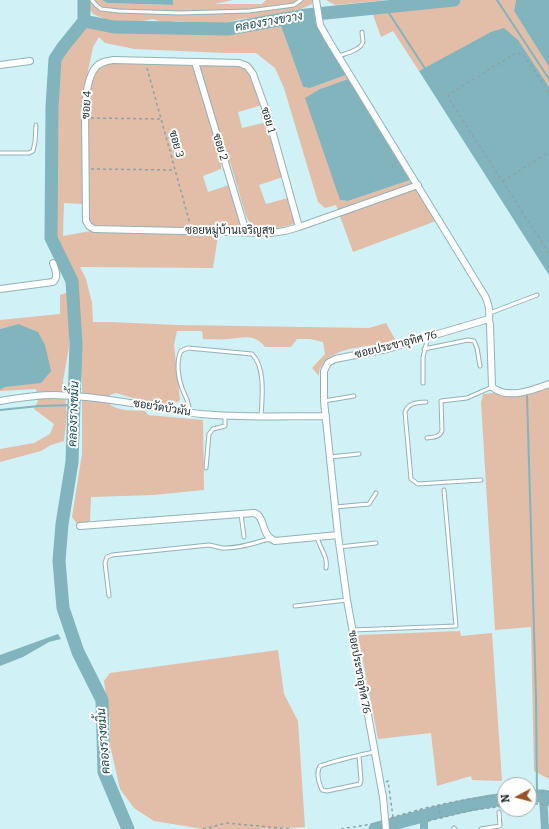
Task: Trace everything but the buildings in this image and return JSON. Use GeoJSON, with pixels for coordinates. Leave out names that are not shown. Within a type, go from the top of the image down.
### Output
{"type":"FeatureCollection","features":[{"type":"Feature","properties":{"kind":"street"},"geometry":{"type":"LineString","coordinates":[[316,1],[320,25],[485,296],[488,304],[490,325],[492,387],[496,391],[504,393],[528,390],[549,384]]}},
{"type":"Feature","properties":{"kind":"street","name":"ซอย 4"},"geometry":{"type":"LineString","coordinates":[[86,221],[86,93],[96,67],[102,62],[113,60],[195,62]]}},
{"type":"Feature","properties":{"kind":"street"},"geometry":{"type":"LineString","coordinates":[[0,65],[30,61]]}},
{"type":"Feature","properties":{"kind":"street","name":"ซอย 1"},"geometry":{"type":"LineString","coordinates":[[195,62],[238,63],[248,66],[253,74],[268,116],[299,226]]}},
{"type":"Feature","properties":{"kind":"street","name":"ซอย 2"},"geometry":{"type":"LineString","coordinates":[[195,62],[246,232]]}},
{"type":"Feature","properties":{"kind":"street","name":"ซอยหมู่บ้านเจริญสุข"},"geometry":{"type":"LineString","coordinates":[[86,221],[89,226],[94,229],[192,232],[285,231],[418,185]]}},
{"type":"Feature","properties":{"kind":"street"},"geometry":{"type":"LineString","coordinates":[[0,289],[53,282],[56,280],[53,263]]}},
{"type":"Feature","properties":{"kind":"street","name":"ซอยประชาอุทิศ 76"},"geometry":{"type":"LineString","coordinates":[[386,829],[383,797],[352,630],[338,535],[324,401],[324,371],[328,363],[335,359],[387,349],[428,337],[489,316]]}},
{"type":"Feature","properties":{"kind":"street","name":"ซอยวัดบัวผัน"},"geometry":{"type":"LineString","coordinates":[[0,401],[34,395],[79,396],[164,409],[225,415],[326,416]]}},
{"type":"Feature","properties":{"kind":"street"},"geometry":{"type":"LineString","coordinates":[[80,526],[257,514],[260,517],[266,535],[269,539],[275,541],[338,535]]}},
{"type":"Feature","properties":{"kind":"lane"},"geometry":{"type":"LineString","coordinates":[[92,0],[101,9],[180,13],[249,11],[294,5],[301,0]]}},
{"type":"Feature","properties":{"kind":"lane"},"geometry":{"type":"LineString","coordinates":[[338,56],[356,50],[361,46],[363,42],[362,32]]}},
{"type":"Feature","properties":{"kind":"lane"},"geometry":{"type":"LineString","coordinates":[[0,153],[29,153],[33,151],[36,125]]}},
{"type":"Feature","properties":{"kind":"lane"},"geometry":{"type":"LineString","coordinates":[[489,316],[537,295]]}},
{"type":"Feature","properties":{"kind":"lane"},"geometry":{"type":"LineString","coordinates":[[423,383],[424,349],[428,337]]}},
{"type":"Feature","properties":{"kind":"lane"},"geometry":{"type":"LineString","coordinates":[[424,349],[468,340],[474,341],[477,348],[480,366]]}},
{"type":"Feature","properties":{"kind":"lane"},"geometry":{"type":"LineString","coordinates":[[189,412],[188,400],[182,388],[178,366],[178,356],[181,351],[188,348],[243,352],[252,354],[257,358],[260,366],[262,389],[261,416]]}},
{"type":"Feature","properties":{"kind":"lane"},"geometry":{"type":"LineString","coordinates":[[435,402],[467,398],[492,387]]}},
{"type":"Feature","properties":{"kind":"lane"},"geometry":{"type":"LineString","coordinates":[[324,401],[354,396]]}},
{"type":"Feature","properties":{"kind":"lane"},"geometry":{"type":"LineString","coordinates":[[427,438],[441,435],[441,401]]}},
{"type":"Feature","properties":{"kind":"lane"},"geometry":{"type":"LineString","coordinates":[[426,402],[407,406],[405,412],[411,479],[418,484],[481,480]]}},
{"type":"Feature","properties":{"kind":"lane"},"geometry":{"type":"LineString","coordinates":[[206,468],[209,434],[213,428],[225,426],[225,415]]}},
{"type":"Feature","properties":{"kind":"lane"},"geometry":{"type":"LineString","coordinates":[[330,457],[359,454]]}},
{"type":"Feature","properties":{"kind":"lane"},"geometry":{"type":"LineString","coordinates":[[352,630],[456,626],[444,490]]}},
{"type":"Feature","properties":{"kind":"lane"},"geometry":{"type":"LineString","coordinates":[[335,507],[369,504],[376,493]]}},
{"type":"Feature","properties":{"kind":"lane"},"geometry":{"type":"LineString","coordinates":[[241,514],[244,537]]}},
{"type":"Feature","properties":{"kind":"lane"},"geometry":{"type":"LineString","coordinates":[[317,537],[318,543],[326,556],[326,568]]}},
{"type":"Feature","properties":{"kind":"lane"},"geometry":{"type":"LineString","coordinates":[[109,596],[105,563],[107,557],[112,555],[210,545],[221,548],[231,548],[246,546],[269,539]]}},
{"type":"Feature","properties":{"kind":"lane"},"geometry":{"type":"LineString","coordinates":[[340,547],[376,543]]}},
{"type":"Feature","properties":{"kind":"lane"},"geometry":{"type":"LineString","coordinates":[[295,606],[347,600]]}},
{"type":"Feature","properties":{"kind":"lane"},"geometry":{"type":"LineString","coordinates":[[359,756],[360,784],[327,791],[322,790],[318,775],[319,767],[322,765],[374,752]]}},
{"type":"Feature","properties":{"kind":"lane"},"geometry":{"type":"LineString","coordinates":[[481,829],[500,826],[499,817]]}},
{"type":"Feature","properties":{"kind":"path"},"geometry":{"type":"LineString","coordinates":[[549,92],[523,54],[516,54],[448,95],[451,102],[549,253]]}},
{"type":"Feature","properties":{"kind":"path","name":"ซอย 3"},"geometry":{"type":"LineString","coordinates":[[145,60],[192,232]]}},
{"type":"Feature","properties":{"kind":"path"},"geometry":{"type":"LineString","coordinates":[[85,118],[161,119]]}},
{"type":"Feature","properties":{"kind":"path"},"geometry":{"type":"LineString","coordinates":[[502,181],[549,152]]}},
{"type":"Feature","properties":{"kind":"path"},"geometry":{"type":"LineString","coordinates":[[86,169],[175,170]]}},
{"type":"Feature","properties":{"kind":"path"},"geometry":{"type":"LineString","coordinates":[[537,792],[549,791]]}},
{"type":"Feature","properties":{"kind":"path"},"geometry":{"type":"LineString","coordinates":[[386,820],[438,805],[497,796]]}},
{"type":"Feature","properties":{"kind":"path"},"geometry":{"type":"LineString","coordinates":[[537,804],[549,805]]}},
{"type":"Feature","properties":{"kind":"path"},"geometry":{"type":"LineString","coordinates":[[438,805],[441,818]]}},
{"type":"Feature","properties":{"kind":"path"},"geometry":{"type":"LineString","coordinates":[[428,821],[473,810],[497,807]]}},
{"type":"Feature","properties":{"kind":"path"},"geometry":{"type":"LineString","coordinates":[[341,829],[379,822]]}},
{"type":"Feature","properties":{"kind":"path"},"geometry":{"type":"LineString","coordinates":[[202,829],[226,823],[292,829]]}},
{"type":"Feature","properties":{"kind":"shaded area"},"geometry":{"type":"Polygon","coordinates":[[[86,0],[102,0],[107,3],[173,5],[173,0],[233,0],[215,4],[262,4],[266,0],[312,0],[312,4],[301,9],[273,16],[240,19],[221,24],[177,21],[165,23],[153,19],[126,24],[115,23],[93,14],[86,0]]]}},
{"type":"Feature","properties":{"kind":"shaded area"},"geometry":{"type":"Polygon","coordinates":[[[326,0],[387,0],[335,5],[326,0]]]}},
{"type":"Feature","properties":{"kind":"shaded area"},"geometry":{"type":"Polygon","coordinates":[[[462,0],[516,0],[514,11],[549,67],[549,88],[441,60],[419,71],[393,31],[381,37],[372,12],[437,7],[462,0]]]}},
{"type":"Feature","properties":{"kind":"shaded area"},"geometry":{"type":"Polygon","coordinates":[[[99,26],[208,32],[262,26],[281,26],[303,87],[310,88],[346,75],[348,79],[320,89],[340,200],[348,201],[410,180],[436,221],[353,252],[336,205],[325,208],[318,202],[284,88],[275,68],[256,53],[135,49],[105,43],[99,37],[93,47],[85,85],[83,204],[64,203],[63,236],[91,231],[218,236],[213,268],[80,267],[86,279],[92,303],[93,322],[369,328],[386,323],[397,343],[366,346],[335,354],[320,368],[319,376],[312,368],[325,354],[323,342],[310,339],[297,339],[291,347],[265,347],[257,340],[248,337],[203,339],[202,331],[177,331],[174,345],[180,400],[175,403],[159,404],[116,393],[110,395],[108,402],[120,409],[145,411],[148,415],[203,420],[204,490],[153,495],[91,497],[90,521],[77,524],[72,517],[82,454],[82,384],[77,321],[79,313],[73,273],[55,237],[53,212],[55,114],[59,61],[74,36],[84,27],[99,26]]]}},
{"type":"Feature","properties":{"kind":"shaded area"},"geometry":{"type":"Polygon","coordinates":[[[116,62],[241,66],[245,69],[252,77],[262,105],[238,112],[242,128],[267,122],[283,177],[259,185],[266,204],[288,198],[296,223],[274,228],[253,228],[246,216],[230,162],[221,163],[221,169],[203,176],[208,192],[229,185],[241,223],[241,228],[238,230],[99,226],[92,224],[89,219],[88,95],[97,69],[104,64],[116,62]]]}},
{"type":"Feature","properties":{"kind":"shaded area"},"geometry":{"type":"Polygon","coordinates":[[[69,292],[69,347],[63,381],[67,415],[64,441],[51,445],[41,451],[0,462],[0,449],[34,443],[50,434],[54,424],[34,409],[38,401],[36,389],[0,391],[5,387],[18,385],[18,324],[0,329],[0,320],[60,314],[60,295],[69,292]]]}},
{"type":"Feature","properties":{"kind":"shaded area"},"geometry":{"type":"Polygon","coordinates":[[[549,387],[549,779],[534,771],[531,627],[495,630],[481,403],[483,394],[493,393],[523,396],[549,387]]]}},
{"type":"Feature","properties":{"kind":"shaded area"},"geometry":{"type":"Polygon","coordinates":[[[460,631],[461,636],[492,633],[502,777],[497,777],[497,781],[472,780],[471,776],[437,786],[431,733],[378,739],[358,635],[460,631]]]}},
{"type":"Feature","properties":{"kind":"shaded area"},"geometry":{"type":"Polygon","coordinates":[[[278,650],[284,694],[298,721],[305,827],[274,829],[203,829],[154,821],[134,808],[120,789],[110,745],[110,722],[104,681],[110,673],[278,650]]]}},
{"type":"Feature","properties":{"kind":"water"},"geometry":{"type":"Polygon","coordinates":[[[102,0],[173,0],[173,5],[107,3],[102,0]]]}},
{"type":"Feature","properties":{"kind":"water"},"geometry":{"type":"Polygon","coordinates":[[[516,0],[549,0],[549,67],[514,11],[516,0]]]}},
{"type":"Feature","properties":{"kind":"water"},"geometry":{"type":"Polygon","coordinates":[[[315,18],[316,23],[346,75],[310,88],[303,87],[281,26],[293,19],[315,18]]]}},
{"type":"Feature","properties":{"kind":"water"},"geometry":{"type":"Polygon","coordinates":[[[504,28],[518,40],[549,87],[549,275],[419,71],[491,32],[504,28]]]}},
{"type":"Feature","properties":{"kind":"water"},"geometry":{"type":"Polygon","coordinates":[[[348,79],[410,180],[348,201],[340,200],[305,98],[320,89],[348,79]]]}},
{"type":"Feature","properties":{"kind":"water"},"geometry":{"type":"Polygon","coordinates":[[[18,324],[38,332],[45,345],[51,371],[41,383],[5,387],[0,390],[0,329],[18,324]]]}},
{"type":"Feature","properties":{"kind":"water"},"geometry":{"type":"Polygon","coordinates":[[[58,634],[61,639],[49,642],[23,657],[0,666],[0,655],[58,634]]]}},
{"type":"Feature","properties":{"kind":"waterway","name":"คลองรางขมิ้น"},"geometry":{"type":"LineString","coordinates":[[84,0],[84,21],[55,59],[52,107],[51,238],[72,281],[76,344],[72,462],[62,524],[59,561],[63,608],[78,652],[102,700],[104,772],[128,829]]}},
{"type":"Feature","properties":{"kind":"waterway","name":"คลองรางขวาง"},"geometry":{"type":"LineString","coordinates":[[84,21],[114,27],[228,29],[306,15],[454,0]]}},
{"type":"Feature","properties":{"kind":"waterway"},"geometry":{"type":"LineString","coordinates":[[497,0],[549,79]]}},
{"type":"Feature","properties":{"kind":"waterway"},"geometry":{"type":"LineString","coordinates":[[385,7],[426,70]]}},
{"type":"Feature","properties":{"kind":"waterway"},"geometry":{"type":"LineString","coordinates":[[527,396],[536,697],[537,777]]}},
{"type":"Feature","properties":{"kind":"waterway"},"geometry":{"type":"LineString","coordinates":[[0,410],[39,406],[74,405]]}},
{"type":"Feature","properties":{"kind":"waterway"},"geometry":{"type":"LineString","coordinates":[[537,796],[549,798]]}},
{"type":"Feature","properties":{"kind":"waterway"},"geometry":{"type":"LineString","coordinates":[[543,796],[545,829]]}},
{"type":"Feature","properties":{"kind":"waterway"},"geometry":{"type":"LineString","coordinates":[[375,829],[455,808],[497,800]]}},
{"type":"Feature","properties":{"kind":"waterway"},"geometry":{"type":"LineString","coordinates":[[424,816],[424,829]]}}]}
